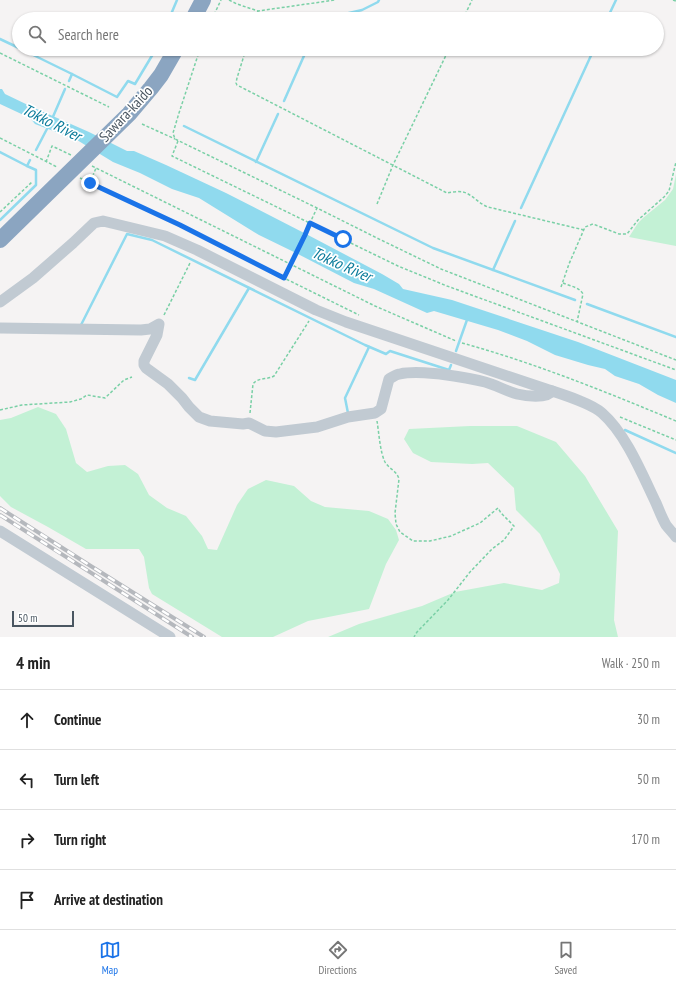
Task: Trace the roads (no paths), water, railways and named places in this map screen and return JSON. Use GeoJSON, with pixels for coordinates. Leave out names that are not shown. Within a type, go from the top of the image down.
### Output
{"type":"FeatureCollection","features":[{"type":"Feature","properties":{"kind":"highway"},"geometry":{"type":"LineString","coordinates":[[197,12],[203,0]]}},
{"type":"Feature","properties":{"kind":"highway","name":"Sawara-kaido"},"geometry":{"type":"LineString","coordinates":[[0,240],[125,118],[161,75],[172,56]]}},
{"type":"Feature","properties":{"kind":"street"},"geometry":{"type":"LineString","coordinates":[[0,302],[33,278],[94,223],[103,221],[165,236],[316,310],[346,322],[552,391],[586,404],[602,413],[621,436],[634,458],[666,525],[676,537]]}},
{"type":"Feature","properties":{"kind":"street"},"geometry":{"type":"LineString","coordinates":[[0,328],[141,330],[150,329],[159,324],[157,336],[144,361],[146,368],[168,384],[199,417],[210,420],[243,424],[249,423],[265,431],[276,432],[317,427],[348,417],[376,413],[381,409],[389,379],[399,374],[418,372],[463,377],[485,382],[511,392],[524,395],[544,395],[550,394],[552,391]]}},
{"type":"Feature","properties":{"kind":"street"},"geometry":{"type":"LineString","coordinates":[[0,531],[170,637]]}},
{"type":"Feature","properties":{"kind":"water","name":"Tokko River"},"geometry":{"type":"Polygon","coordinates":[[[0,89],[2,89],[5,94],[127,151],[134,151],[226,193],[382,274],[399,284],[403,289],[452,300],[578,342],[676,380],[676,403],[639,384],[615,376],[605,369],[555,355],[527,341],[498,330],[434,311],[427,313],[374,289],[354,283],[259,235],[199,198],[172,189],[140,173],[113,162],[77,140],[35,124],[30,118],[0,104],[0,89]]]}},
{"type":"Feature","properties":{"kind":"waterway"},"geometry":{"type":"LineString","coordinates":[[172,12],[177,0]]}},
{"type":"Feature","properties":{"kind":"waterway"},"geometry":{"type":"LineString","coordinates":[[353,12],[362,10],[378,2],[379,0]]}},
{"type":"Feature","properties":{"kind":"waterway"},"geometry":{"type":"LineString","coordinates":[[610,12],[616,0]]}},
{"type":"Feature","properties":{"kind":"waterway"},"geometry":{"type":"LineString","coordinates":[[0,39],[12,45]]}},
{"type":"Feature","properties":{"kind":"waterway"},"geometry":{"type":"LineString","coordinates":[[35,56],[72,74]]}},
{"type":"Feature","properties":{"kind":"waterway"},"geometry":{"type":"LineString","coordinates":[[69,81],[72,74],[117,97],[128,81],[135,84],[152,56]]}},
{"type":"Feature","properties":{"kind":"waterway"},"geometry":{"type":"LineString","coordinates":[[284,101],[304,56]]}},
{"type":"Feature","properties":{"kind":"waterway"},"geometry":{"type":"LineString","coordinates":[[521,208],[591,56]]}},
{"type":"Feature","properties":{"kind":"waterway","name":"Tokko River"},"geometry":{"type":"LineString","coordinates":[[52,119],[65,89]]}},
{"type":"Feature","properties":{"kind":"waterway"},"geometry":{"type":"LineString","coordinates":[[256,162],[278,114]]}},
{"type":"Feature","properties":{"kind":"waterway","name":"Tokko River"},"geometry":{"type":"LineString","coordinates":[[36,150],[49,125]]}},
{"type":"Feature","properties":{"kind":"waterway"},"geometry":{"type":"LineString","coordinates":[[184,126],[433,248],[575,300]]}},
{"type":"Feature","properties":{"kind":"waterway"},"geometry":{"type":"LineString","coordinates":[[0,152],[27,166]]}},
{"type":"Feature","properties":{"kind":"waterway"},"geometry":{"type":"LineString","coordinates":[[0,220],[36,185],[36,170],[27,166],[30,160]]}},
{"type":"Feature","properties":{"kind":"waterway"},"geometry":{"type":"LineString","coordinates":[[493,270],[515,221]]}},
{"type":"Feature","properties":{"kind":"waterway"},"geometry":{"type":"LineString","coordinates":[[81,325],[127,234],[152,240],[386,354],[390,351],[449,370],[451,365]]}},
{"type":"Feature","properties":{"kind":"waterway"},"geometry":{"type":"LineString","coordinates":[[189,378],[195,380],[249,288]]}},
{"type":"Feature","properties":{"kind":"waterway"},"geometry":{"type":"LineString","coordinates":[[587,304],[676,337]]}},
{"type":"Feature","properties":{"kind":"waterway"},"geometry":{"type":"LineString","coordinates":[[456,351],[468,317]]}},
{"type":"Feature","properties":{"kind":"waterway"},"geometry":{"type":"LineString","coordinates":[[348,413],[345,398],[369,347]]}},
{"type":"Feature","properties":{"kind":"waterway"},"geometry":{"type":"LineString","coordinates":[[625,430],[676,453]]}},
{"type":"Feature","properties":{"kind":"railway"},"geometry":{"type":"LineString","coordinates":[[0,508],[204,637]]}},
{"type":"Feature","properties":{"kind":"railway"},"geometry":{"type":"LineString","coordinates":[[0,515],[192,637]]}}]}
